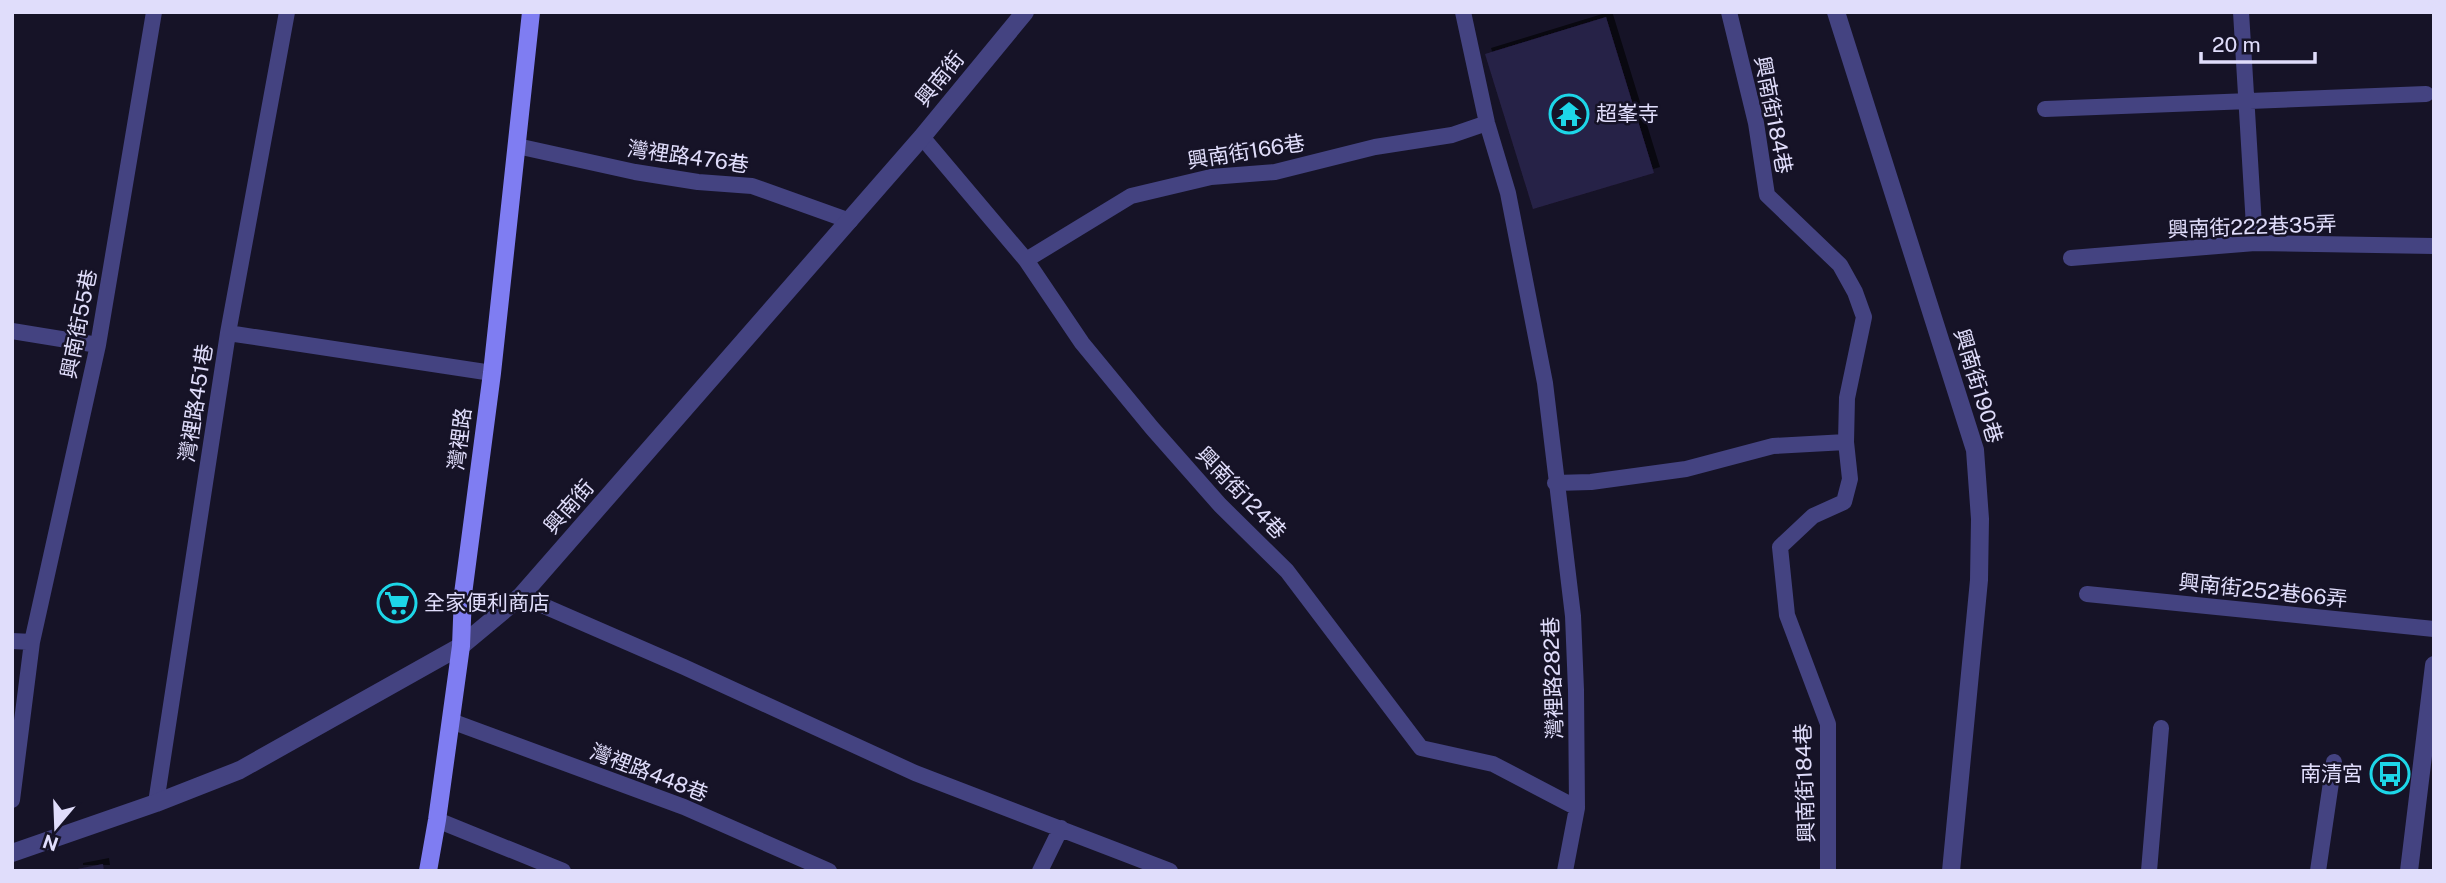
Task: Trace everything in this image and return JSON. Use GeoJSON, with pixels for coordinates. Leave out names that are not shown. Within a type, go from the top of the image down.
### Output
{"type":"FeatureCollection","features":[{"type":"Feature","properties":{"kind":"street","name":"灣裡路"},"geometry":{"type":"LineString","coordinates":[[428,871],[438,820],[461,646],[463,594],[492,373],[531,12]]}},
{"type":"Feature","properties":{"kind":"street","name":"興南街"},"geometry":{"type":"LineString","coordinates":[[12,853],[240,771],[461,646],[521,596],[850,221],[1025,12]]}},
{"type":"Feature","properties":{"kind":"street","name":"興南街190巷"},"geometry":{"type":"LineString","coordinates":[[1836,12],[1975,450],[1980,519],[1979,580],[1951,871]]}},
{"type":"Feature","properties":{"kind":"street"},"geometry":{"type":"LineString","coordinates":[[2409,871],[2434,665]]}},
{"type":"Feature","properties":{"kind":"lane","name":"興南街55巷"},"geometry":{"type":"LineString","coordinates":[[12,800],[32,642],[98,345],[154,12]]}},
{"type":"Feature","properties":{"kind":"lane","name":"灣裡路451巷"},"geometry":{"type":"LineString","coordinates":[[156,803],[228,333],[287,12]]}},
{"type":"Feature","properties":{"kind":"lane"},"geometry":{"type":"LineString","coordinates":[[1463,12],[1487,123],[1507,193],[1545,383],[1555,483],[1591,482],[1686,470],[1773,446],[1846,442]]}},
{"type":"Feature","properties":{"kind":"lane","name":"興南街184巷"},"geometry":{"type":"LineString","coordinates":[[1729,12],[1756,123],[1767,195],[1840,265],[1855,292],[1864,317],[1847,398],[1846,442],[1850,479],[1844,502],[1813,516],[1780,547],[1787,615],[1828,724],[1828,871]]}},
{"type":"Feature","properties":{"kind":"lane"},"geometry":{"type":"LineString","coordinates":[[2241,12],[2255,243]]}},
{"type":"Feature","properties":{"kind":"lane"},"geometry":{"type":"LineString","coordinates":[[2045,109],[2426,94]]}},
{"type":"Feature","properties":{"kind":"lane","name":"興南街166巷"},"geometry":{"type":"LineString","coordinates":[[1026,260],[1131,195],[1211,177],[1275,172],[1375,147],[1452,135],[1487,123]]}},
{"type":"Feature","properties":{"kind":"lane","name":"興南街124巷"},"geometry":{"type":"LineString","coordinates":[[922,137],[1026,260],[1082,343],[1220,505],[1287,571],[1421,748],[1493,764],[1577,808]]}},
{"type":"Feature","properties":{"kind":"lane","name":"灣裡路476巷"},"geometry":{"type":"LineString","coordinates":[[517,146],[660,176],[752,186],[850,221]]}},
{"type":"Feature","properties":{"kind":"lane","name":"興南街222巷35弄"},"geometry":{"type":"LineString","coordinates":[[2071,258],[2255,243],[2434,246]]}},
{"type":"Feature","properties":{"kind":"lane"},"geometry":{"type":"LineString","coordinates":[[12,331],[98,345]]}},
{"type":"Feature","properties":{"kind":"lane"},"geometry":{"type":"LineString","coordinates":[[228,333],[492,373]]}},
{"type":"Feature","properties":{"kind":"lane","name":"灣裡路282巷"},"geometry":{"type":"LineString","coordinates":[[1555,483],[1573,616],[1577,808],[1565,871]]}},
{"type":"Feature","properties":{"kind":"lane","name":"興南街252巷66弄"},"geometry":{"type":"LineString","coordinates":[[2087,594],[2434,629]]}},
{"type":"Feature","properties":{"kind":"lane"},"geometry":{"type":"LineString","coordinates":[[521,596],[915,773],[1170,871]]}},
{"type":"Feature","properties":{"kind":"lane"},"geometry":{"type":"LineString","coordinates":[[12,641],[32,642]]}},
{"type":"Feature","properties":{"kind":"lane","name":"灣裡路448巷"},"geometry":{"type":"LineString","coordinates":[[451,721],[684,807],[829,871]]}},
{"type":"Feature","properties":{"kind":"lane"},"geometry":{"type":"LineString","coordinates":[[2149,871],[2161,728]]}},
{"type":"Feature","properties":{"kind":"lane"},"geometry":{"type":"LineString","coordinates":[[2318,871],[2334,762]]}},
{"type":"Feature","properties":{"kind":"lane"},"geometry":{"type":"LineString","coordinates":[[438,820],[563,871]]}},
{"type":"Feature","properties":{"kind":"lane"},"geometry":{"type":"LineString","coordinates":[[1040,871],[1060,828]]}},
{"type":"Feature","properties":{"kind":"building","name":"超峯寺"},"geometry":{"type":"Polygon","coordinates":[[[1606,17],[1654,173],[1533,209],[1485,54],[1606,17]]]}},
{"type":"Feature","properties":{"kind":"building"},"geometry":{"type":"Polygon","coordinates":[[[103,864],[104,871],[77,871],[77,869],[103,864]]]}},
{"type":"Feature","properties":{"kind":"place","name":"超峯寺"},"geometry":{"type":"Point","coordinates":[1569,114]}},
{"type":"Feature","properties":{"kind":"place","name":"全家便利商店"},"geometry":{"type":"Point","coordinates":[397,603]}},
{"type":"Feature","properties":{"kind":"place","name":"南清宮"},"geometry":{"type":"Point","coordinates":[2390,774]}}]}
